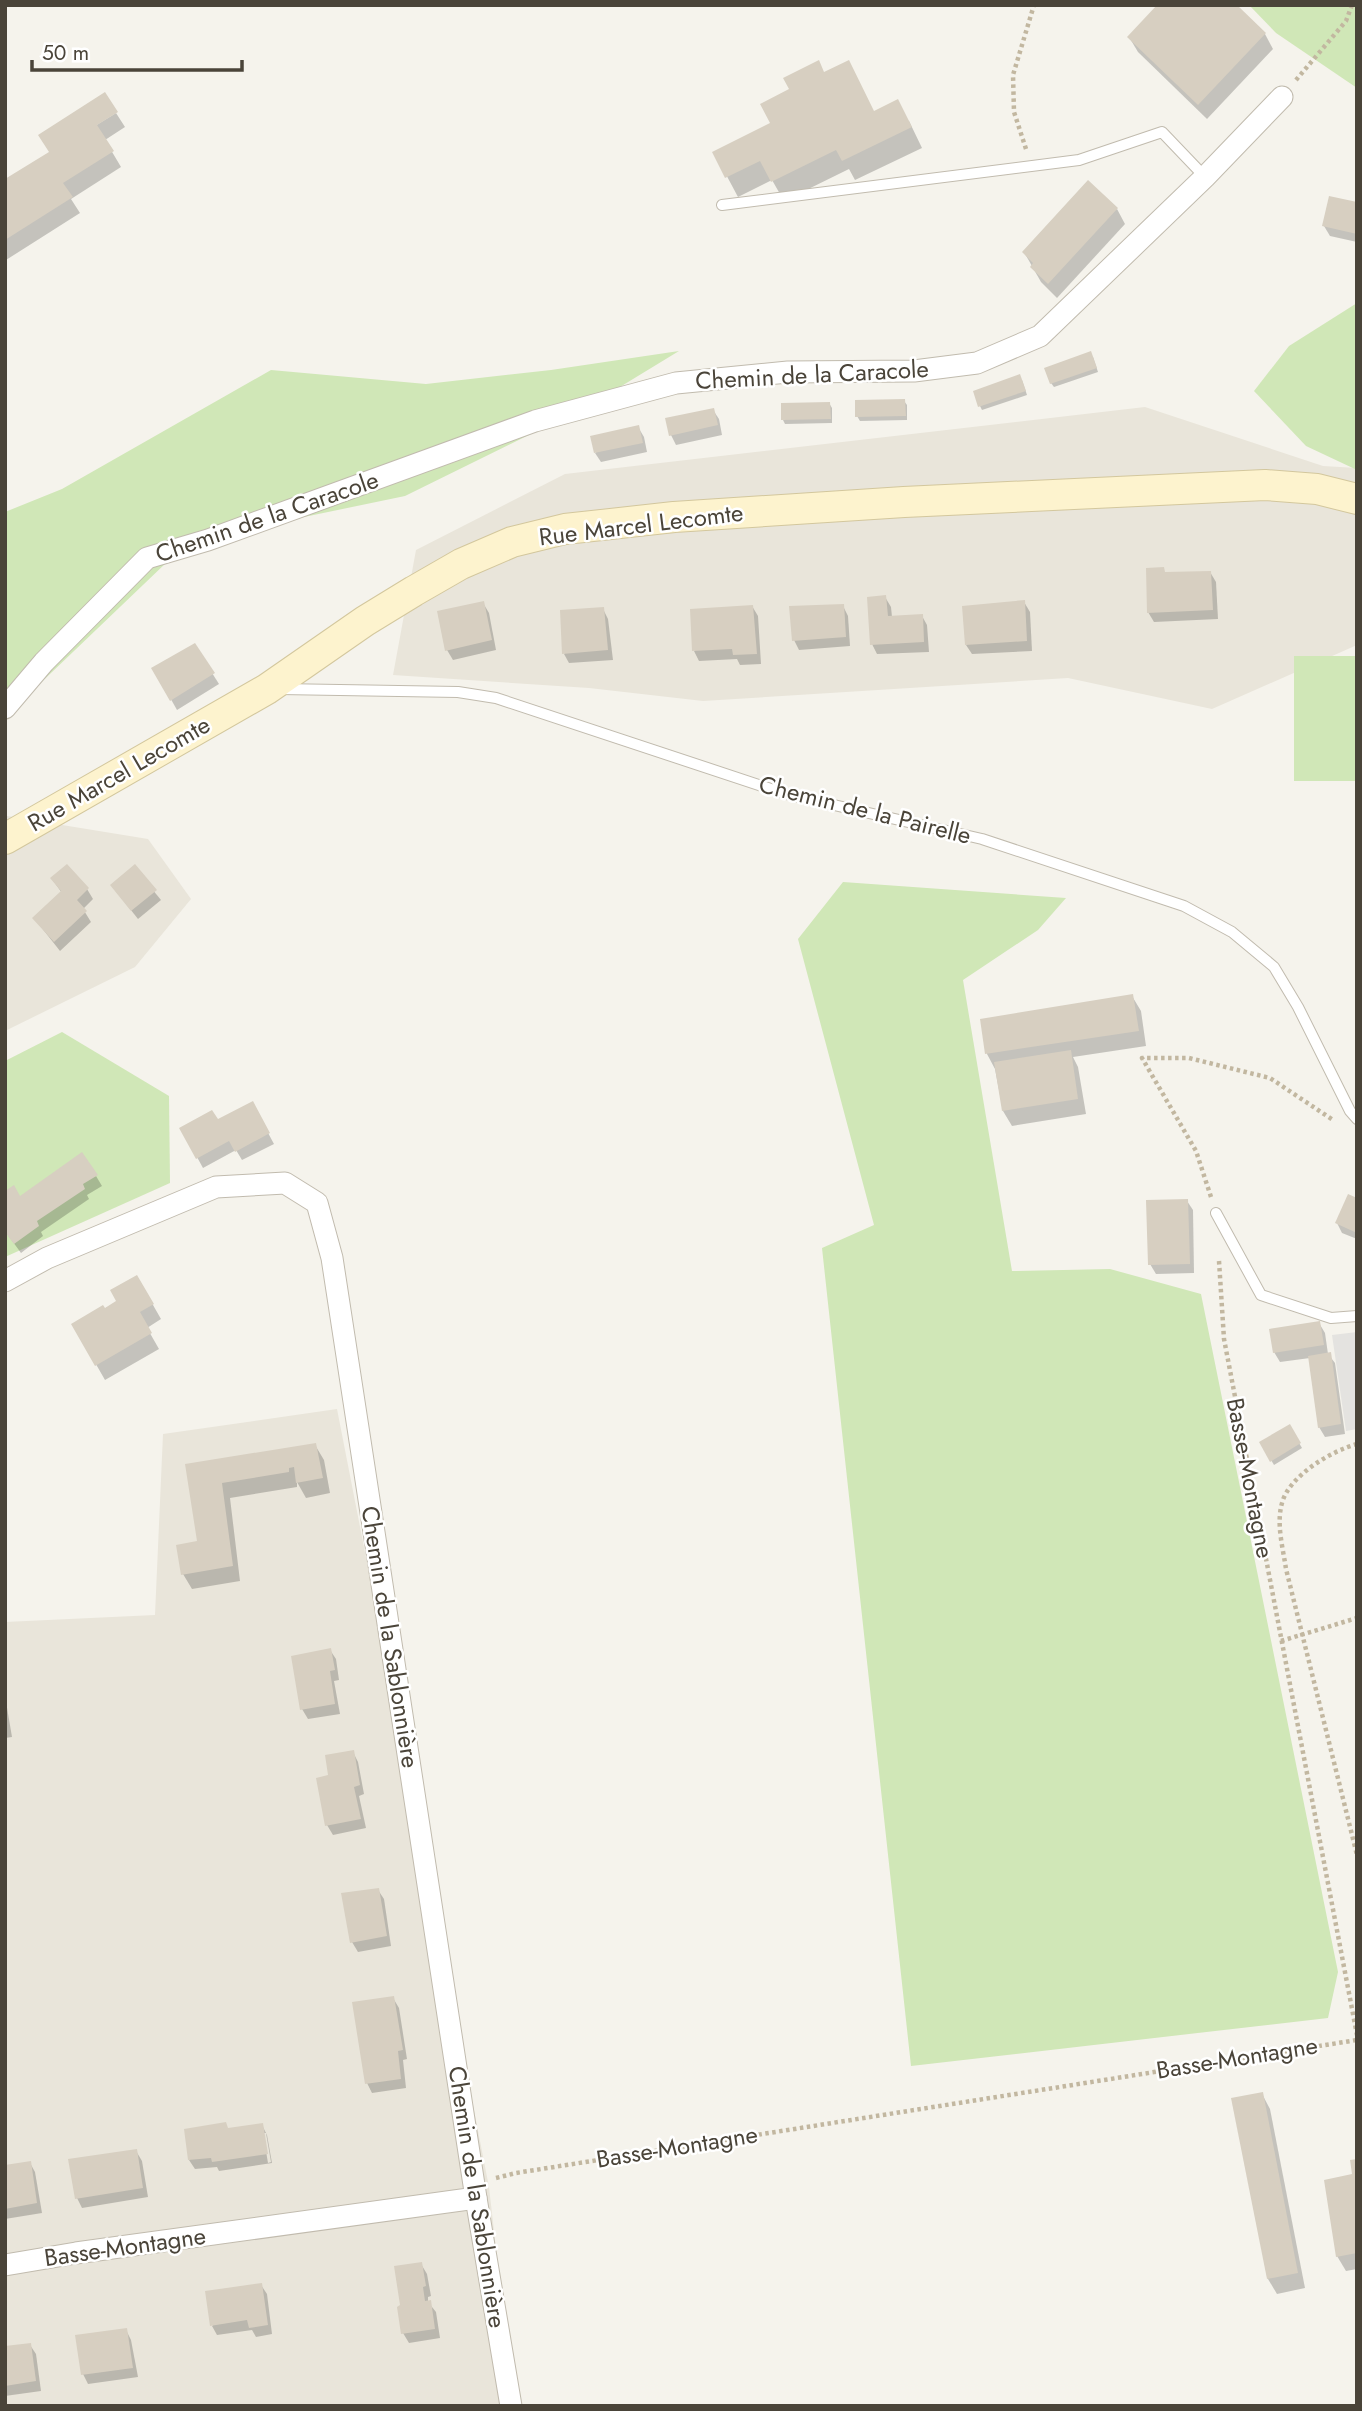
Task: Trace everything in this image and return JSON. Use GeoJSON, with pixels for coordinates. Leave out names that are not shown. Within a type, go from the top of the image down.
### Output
{"type":"FeatureCollection","features":[{"type":"Feature","properties":{"kind":"street","name":"Chemin de la Caracole"},"geometry":{"type":"LineString","coordinates":[[5,708],[44,662],[147,558],[208,540],[535,421],[676,383],[788,372],[914,371],[977,363],[1040,336],[1205,177],[1282,97]]}},
{"type":"Feature","properties":{"kind":"street","name":"Rue Marcel Lecomte"},"geometry":{"type":"LineString","coordinates":[[5,839],[267,689],[365,621],[461,564],[512,542],[565,529],[674,517],[904,502],[1265,485],[1317,489],[1357,499]]}},
{"type":"Feature","properties":{"kind":"street","name":"Chemin de la Sablonnière"},"geometry":{"type":"LineString","coordinates":[[5,1281],[47,1258],[216,1186],[285,1183],[317,1203],[332,1258],[476,2198],[511,2406]]}},
{"type":"Feature","properties":{"kind":"street","name":"Basse-Montagne"},"geometry":{"type":"LineString","coordinates":[[5,2265],[476,2198]]}},
{"type":"Feature","properties":{"kind":"lane"},"geometry":{"type":"LineString","coordinates":[[722,205],[1079,160],[1162,132],[1205,177]]}},
{"type":"Feature","properties":{"kind":"lane","name":"Chemin de la Pairelle"},"geometry":{"type":"LineString","coordinates":[[267,689],[458,692],[496,698],[786,794],[982,839],[1184,906],[1232,932],[1274,967],[1298,1007],[1350,1111],[1357,1119]]}},
{"type":"Feature","properties":{"kind":"lane"},"geometry":{"type":"LineString","coordinates":[[1216,1213],[1261,1295],[1331,1318],[1357,1316]]}},
{"type":"Feature","properties":{"kind":"path"},"geometry":{"type":"LineString","coordinates":[[1031,166],[1014,112],[1013,75],[1034,5]]}},
{"type":"Feature","properties":{"kind":"path"},"geometry":{"type":"LineString","coordinates":[[1282,97],[1346,21],[1352,5]]}},
{"type":"Feature","properties":{"kind":"path","name":"Basse-Montagne"},"geometry":{"type":"LineString","coordinates":[[476,2198],[492,2180],[516,2173],[1357,2037],[1224,1339],[1216,1213],[1196,1151],[1142,1058],[1189,1058],[1270,1078],[1338,1122]]}},
{"type":"Feature","properties":{"kind":"path"},"geometry":{"type":"LineString","coordinates":[[1357,1444],[1320,1461],[1296,1479],[1282,1502],[1280,1530],[1286,1569],[1357,1855]]}},
{"type":"Feature","properties":{"kind":"path"},"geometry":{"type":"LineString","coordinates":[[1280,1641],[1357,1618]]}},
{"type":"Feature","properties":{"kind":"shaded area"},"geometry":{"type":"Polygon","coordinates":[[[1145,407],[1323,466],[1357,468],[1357,645],[1212,709],[1068,678],[703,701],[589,688],[393,675],[416,550],[565,474],[1145,407]]]}},
{"type":"Feature","properties":{"kind":"shaded area"},"geometry":{"type":"Polygon","coordinates":[[[5,817],[148,839],[191,899],[135,967],[5,1031],[5,817]]]}},
{"type":"Feature","properties":{"kind":"shaded area"},"geometry":{"type":"Polygon","coordinates":[[[1357,1332],[1357,1429],[1346,1431],[1332,1335],[1357,1332]]]}},
{"type":"Feature","properties":{"kind":"shaded area"},"geometry":{"type":"Polygon","coordinates":[[[337,1409],[489,2187],[514,2406],[5,2406],[5,1622],[155,1615],[163,1434],[337,1409]]]}},
{"type":"Feature","properties":{"kind":"green space"},"geometry":{"type":"Polygon","coordinates":[[[1249,5],[1357,5],[1357,88],[1276,33],[1249,5]]]}},
{"type":"Feature","properties":{"kind":"green space"},"geometry":{"type":"Polygon","coordinates":[[[1357,303],[1357,470],[1306,446],[1254,391],[1289,346],[1357,303]]]}},
{"type":"Feature","properties":{"kind":"green space"},"geometry":{"type":"Polygon","coordinates":[[[679,351],[592,404],[405,496],[304,517],[167,562],[5,717],[5,512],[62,489],[271,370],[426,384],[551,370],[679,351]]]}},
{"type":"Feature","properties":{"kind":"green space"},"geometry":{"type":"Polygon","coordinates":[[[1294,656],[1357,656],[1356,781],[1294,781],[1294,656]]]}},
{"type":"Feature","properties":{"kind":"green space"},"geometry":{"type":"Polygon","coordinates":[[[843,882],[1066,898],[1038,930],[963,980],[1012,1271],[1110,1269],[1201,1294],[1338,1972],[1328,2018],[911,2066],[822,1248],[874,1225],[798,939],[843,882]]]}},
{"type":"Feature","properties":{"kind":"green space"},"geometry":{"type":"Polygon","coordinates":[[[62,1032],[169,1096],[170,1183],[5,1257],[5,1061],[62,1032]]]}},
{"type":"Feature","properties":{"kind":"building"},"geometry":{"type":"Polygon","coordinates":[[[1157,5],[1237,5],[1266,33],[1198,105],[1127,37],[1157,5]]]}},
{"type":"Feature","properties":{"kind":"building"},"geometry":{"type":"Polygon","coordinates":[[[819,60],[824,72],[849,60],[874,111],[898,99],[912,127],[842,161],[836,150],[771,182],[760,161],[725,178],[712,152],[770,123],[760,104],[789,89],[783,78],[819,60]]]}},
{"type":"Feature","properties":{"kind":"building"},"geometry":{"type":"Polygon","coordinates":[[[105,92],[118,112],[97,125],[114,151],[63,183],[73,197],[5,240],[5,179],[49,152],[38,135],[105,92]]]}},
{"type":"Feature","properties":{"kind":"building"},"geometry":{"type":"Polygon","coordinates":[[[1088,180],[1118,208],[1048,284],[1030,267],[1033,263],[1022,252],[1088,180]]]}},
{"type":"Feature","properties":{"kind":"building"},"geometry":{"type":"Polygon","coordinates":[[[1329,196],[1357,202],[1357,234],[1322,226],[1329,196]]]}},
{"type":"Feature","properties":{"kind":"building"},"geometry":{"type":"Polygon","coordinates":[[[1091,351],[1097,368],[1050,384],[1044,368],[1091,351]]]}},
{"type":"Feature","properties":{"kind":"building"},"geometry":{"type":"Polygon","coordinates":[[[1020,374],[1026,391],[978,407],[973,391],[1020,374]]]}},
{"type":"Feature","properties":{"kind":"building"},"geometry":{"type":"Polygon","coordinates":[[[905,399],[906,416],[855,417],[855,400],[905,399]]]}},
{"type":"Feature","properties":{"kind":"building"},"geometry":{"type":"Polygon","coordinates":[[[830,402],[831,419],[781,420],[781,403],[830,402]]]}},
{"type":"Feature","properties":{"kind":"building"},"geometry":{"type":"Polygon","coordinates":[[[714,408],[718,425],[669,436],[665,418],[714,408]]]}},
{"type":"Feature","properties":{"kind":"building"},"geometry":{"type":"Polygon","coordinates":[[[639,425],[643,443],[594,453],[590,436],[639,425]]]}},
{"type":"Feature","properties":{"kind":"building"},"geometry":{"type":"Polygon","coordinates":[[[1164,567],[1165,572],[1211,571],[1213,610],[1147,613],[1146,568],[1164,567]]]}},
{"type":"Feature","properties":{"kind":"building"},"geometry":{"type":"Polygon","coordinates":[[[886,595],[888,616],[923,614],[924,642],[870,645],[867,597],[886,595]]]}},
{"type":"Feature","properties":{"kind":"building"},"geometry":{"type":"Polygon","coordinates":[[[1025,600],[1027,641],[965,645],[962,606],[1025,600]]]}},
{"type":"Feature","properties":{"kind":"building"},"geometry":{"type":"Polygon","coordinates":[[[484,601],[492,640],[445,651],[437,611],[484,601]]]}},
{"type":"Feature","properties":{"kind":"building"},"geometry":{"type":"Polygon","coordinates":[[[844,604],[846,637],[792,641],[789,606],[844,604]]]}},
{"type":"Feature","properties":{"kind":"building"},"geometry":{"type":"Polygon","coordinates":[[[753,605],[757,654],[733,655],[732,649],[692,651],[690,609],[753,605]]]}},
{"type":"Feature","properties":{"kind":"building"},"geometry":{"type":"Polygon","coordinates":[[[604,607],[608,650],[562,654],[560,610],[604,607]]]}},
{"type":"Feature","properties":{"kind":"building"},"geometry":{"type":"Polygon","coordinates":[[[195,643],[215,673],[170,701],[151,668],[195,643]]]}},
{"type":"Feature","properties":{"kind":"building"},"geometry":{"type":"Polygon","coordinates":[[[67,864],[89,888],[77,900],[87,911],[54,942],[32,918],[61,891],[50,878],[67,864]]]}},
{"type":"Feature","properties":{"kind":"building"},"geometry":{"type":"Polygon","coordinates":[[[135,864],[157,890],[131,911],[110,885],[135,864]]]}},
{"type":"Feature","properties":{"kind":"building"},"geometry":{"type":"Polygon","coordinates":[[[1133,994],[1139,1031],[985,1054],[980,1019],[1133,994]]]}},
{"type":"Feature","properties":{"kind":"building"},"geometry":{"type":"Polygon","coordinates":[[[1071,1050],[1078,1099],[1002,1111],[994,1062],[1071,1050]]]}},
{"type":"Feature","properties":{"kind":"building"},"geometry":{"type":"Polygon","coordinates":[[[253,1101],[270,1133],[235,1152],[229,1141],[196,1159],[179,1128],[212,1110],[218,1119],[253,1101]]]}},
{"type":"Feature","properties":{"kind":"building"},"geometry":{"type":"Polygon","coordinates":[[[82,1152],[98,1175],[83,1184],[85,1189],[37,1221],[39,1226],[14,1244],[5,1232],[5,1191],[14,1185],[20,1196],[82,1152]]]}},
{"type":"Feature","properties":{"kind":"building"},"geometry":{"type":"Polygon","coordinates":[[[1348,1194],[1357,1198],[1357,1233],[1335,1223],[1348,1194]]]}},
{"type":"Feature","properties":{"kind":"building"},"geometry":{"type":"Polygon","coordinates":[[[1188,1199],[1190,1264],[1148,1265],[1146,1200],[1188,1199]]]}},
{"type":"Feature","properties":{"kind":"building"},"geometry":{"type":"Polygon","coordinates":[[[137,1275],[154,1304],[140,1312],[152,1333],[95,1366],[71,1324],[103,1305],[105,1308],[116,1301],[110,1290],[137,1275]]]}},
{"type":"Feature","properties":{"kind":"building"},"geometry":{"type":"Polygon","coordinates":[[[1320,1321],[1324,1345],[1273,1353],[1269,1329],[1320,1321]]]}},
{"type":"Feature","properties":{"kind":"building"},"geometry":{"type":"Polygon","coordinates":[[[1331,1352],[1341,1424],[1318,1428],[1308,1356],[1331,1352]]]}},
{"type":"Feature","properties":{"kind":"building"},"geometry":{"type":"Polygon","coordinates":[[[1290,1424],[1301,1443],[1270,1462],[1259,1442],[1290,1424]]]}},
{"type":"Feature","properties":{"kind":"building"},"geometry":{"type":"Polygon","coordinates":[[[316,1443],[323,1478],[296,1483],[294,1467],[289,1468],[289,1472],[222,1483],[233,1566],[181,1575],[176,1545],[197,1541],[185,1464],[316,1443]]]}},
{"type":"Feature","properties":{"kind":"building"},"geometry":{"type":"Polygon","coordinates":[[[331,1648],[335,1670],[330,1671],[335,1704],[300,1710],[291,1656],[331,1648]]]}},
{"type":"Feature","properties":{"kind":"building"},"geometry":{"type":"Polygon","coordinates":[[[354,1750],[360,1785],[354,1787],[361,1819],[325,1826],[316,1778],[328,1775],[325,1755],[354,1750]]]}},
{"type":"Feature","properties":{"kind":"building"},"geometry":{"type":"Polygon","coordinates":[[[379,1888],[387,1936],[350,1943],[341,1893],[379,1888]]]}},
{"type":"Feature","properties":{"kind":"building"},"geometry":{"type":"Polygon","coordinates":[[[394,1996],[403,2050],[398,2051],[401,2079],[365,2084],[352,2002],[394,1996]]]}},
{"type":"Feature","properties":{"kind":"building"},"geometry":{"type":"Polygon","coordinates":[[[1263,2092],[1298,2273],[1267,2279],[1231,2098],[1263,2092]]]}},
{"type":"Feature","properties":{"kind":"building"},"geometry":{"type":"Polygon","coordinates":[[[226,2122],[228,2128],[263,2123],[268,2154],[212,2162],[211,2158],[188,2160],[184,2129],[226,2122]]]}},
{"type":"Feature","properties":{"kind":"building"},"geometry":{"type":"Polygon","coordinates":[[[137,2149],[143,2188],[75,2199],[68,2159],[137,2149]]]}},
{"type":"Feature","properties":{"kind":"building"},"geometry":{"type":"Polygon","coordinates":[[[1357,2159],[1357,2253],[1336,2257],[1324,2180],[1352,2174],[1350,2160],[1357,2159]]]}},
{"type":"Feature","properties":{"kind":"building"},"geometry":{"type":"Polygon","coordinates":[[[31,2161],[37,2203],[5,2209],[5,2165],[31,2161]]]}},
{"type":"Feature","properties":{"kind":"building"},"geometry":{"type":"Polygon","coordinates":[[[422,2262],[426,2286],[423,2287],[425,2301],[431,2300],[435,2329],[401,2334],[394,2266],[422,2262]]]}},
{"type":"Feature","properties":{"kind":"building"},"geometry":{"type":"Polygon","coordinates":[[[262,2283],[268,2325],[249,2328],[247,2320],[210,2326],[205,2291],[262,2283]]]}},
{"type":"Feature","properties":{"kind":"building"},"geometry":{"type":"Polygon","coordinates":[[[127,2328],[133,2368],[81,2375],[75,2335],[127,2328]]]}},
{"type":"Feature","properties":{"kind":"building"},"geometry":{"type":"Polygon","coordinates":[[[31,2343],[36,2381],[5,2386],[5,2346],[31,2343]]]}}]}
